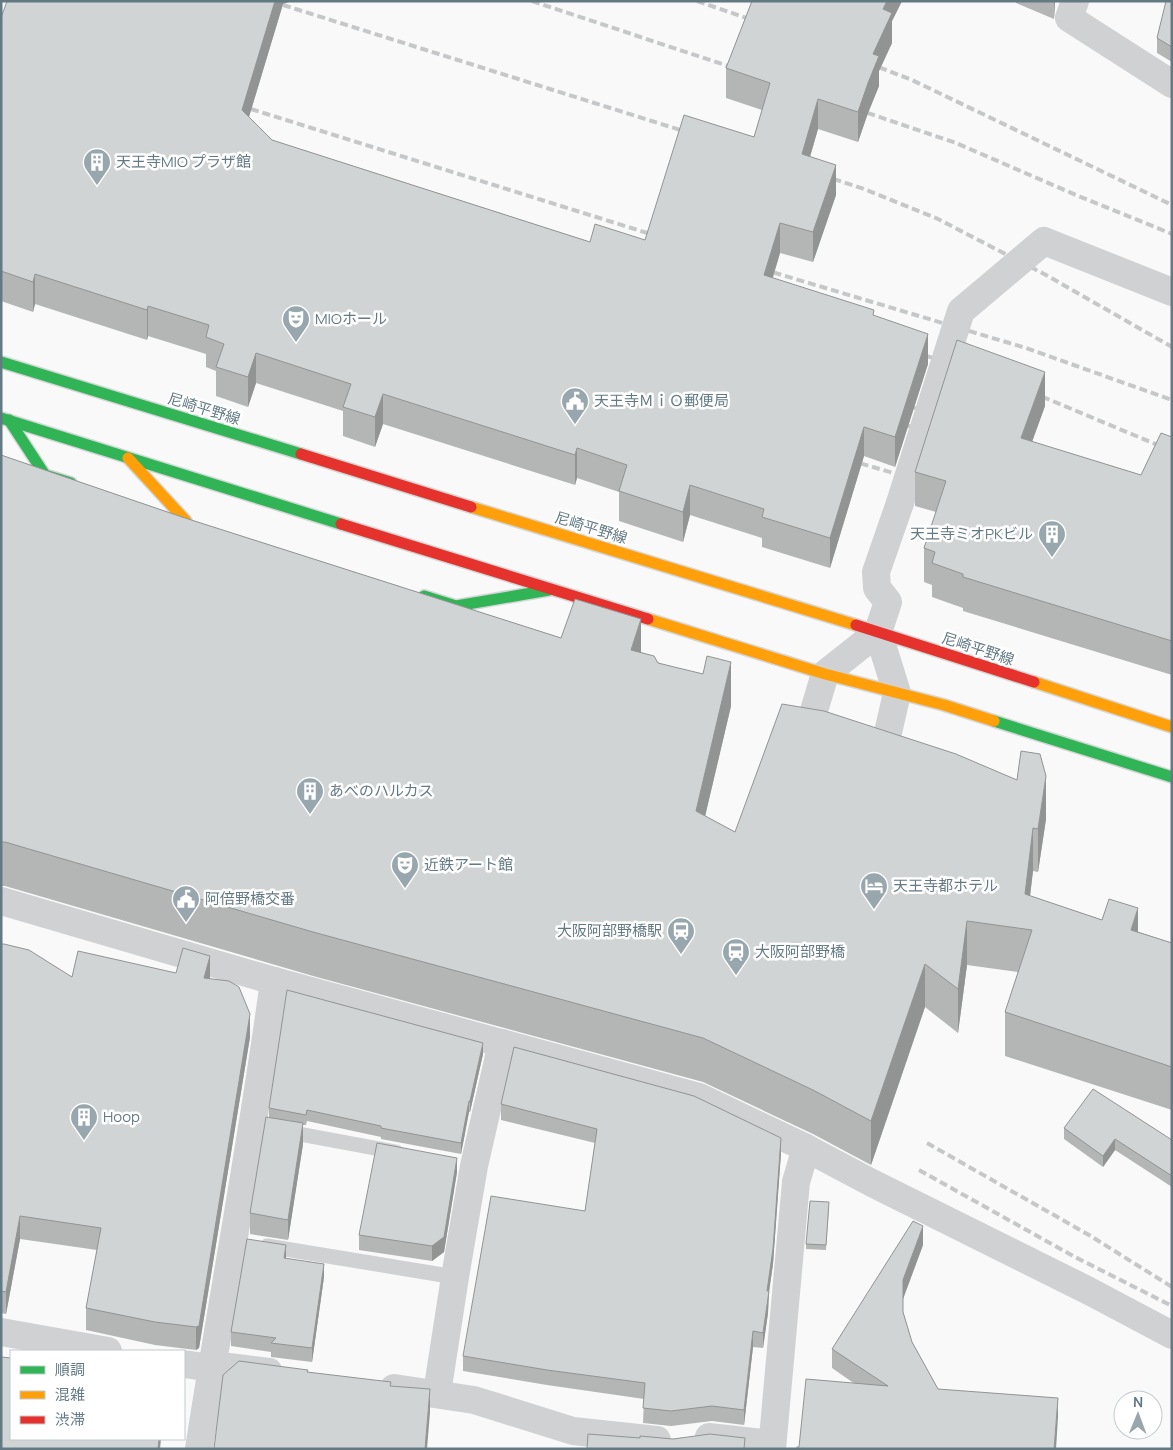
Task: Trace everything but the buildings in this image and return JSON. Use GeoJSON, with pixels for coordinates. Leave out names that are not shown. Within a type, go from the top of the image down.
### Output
{"type":"FeatureCollection","features":[{"type":"Feature","properties":{"kind":"street"},"geometry":{"type":"LineString","coordinates":[[1075,1],[1070,18],[1172,84]]}},
{"type":"Feature","properties":{"kind":"street"},"geometry":{"type":"LineString","coordinates":[[813,714],[825,674],[878,632],[888,602],[877,588],[876,572],[900,503],[960,311],[1044,241],[1172,292]]}},
{"type":"Feature","properties":{"kind":"street","name":"尼崎平野線"},"geometry":{"type":"LineString","coordinates":[[1,362],[878,632],[1172,727]]}},
{"type":"Feature","properties":{"kind":"street"},"geometry":{"type":"LineString","coordinates":[[5,419],[825,674],[944,705],[1172,778]]}},
{"type":"Feature","properties":{"kind":"street"},"geometry":{"type":"LineString","coordinates":[[5,419],[45,475],[84,488]]}},
{"type":"Feature","properties":{"kind":"street"},"geometry":{"type":"LineString","coordinates":[[127,457],[191,523],[163,514]]}},
{"type":"Feature","properties":{"kind":"street"},"geometry":{"type":"LineString","coordinates":[[410,591],[456,606],[553,589]]}},
{"type":"Feature","properties":{"kind":"street"},"geometry":{"type":"LineString","coordinates":[[878,632],[898,693],[887,738]]}},
{"type":"Feature","properties":{"kind":"street"},"geometry":{"type":"LineString","coordinates":[[1,901],[274,982],[699,1097],[806,1148],[1172,1335]]}},
{"type":"Feature","properties":{"kind":"street"},"geometry":{"type":"LineString","coordinates":[[200,1449],[212,1368],[243,1242],[262,1127],[274,982]]}},
{"type":"Feature","properties":{"kind":"street"},"geometry":{"type":"LineString","coordinates":[[437,1393],[469,1165],[502,1043]]}},
{"type":"Feature","properties":{"kind":"street"},"geometry":{"type":"LineString","coordinates":[[367,1384],[474,1400],[574,1431],[671,1442],[710,1437],[772,1446],[796,1182],[806,1148]]}},
{"type":"Feature","properties":{"kind":"street"},"geometry":{"type":"LineString","coordinates":[[1,1332],[102,1350]]}},
{"type":"Feature","properties":{"kind":"street"},"geometry":{"type":"LineString","coordinates":[[185,1364],[212,1368],[229,1367],[298,1376]]}},
{"type":"Feature","properties":{"kind":"lane"},"geometry":{"type":"LineString","coordinates":[[262,1127],[407,1154]]}},
{"type":"Feature","properties":{"kind":"lane"},"geometry":{"type":"LineString","coordinates":[[243,1242],[454,1277]]}},
{"type":"Feature","properties":{"kind":"railway"},"geometry":{"type":"LineString","coordinates":[[532,1],[740,70]]}},
{"type":"Feature","properties":{"kind":"railway"},"geometry":{"type":"LineString","coordinates":[[697,1],[758,22]]}},
{"type":"Feature","properties":{"kind":"railway"},"geometry":{"type":"LineString","coordinates":[[283,5],[693,134]]}},
{"type":"Feature","properties":{"kind":"railway"},"geometry":{"type":"LineString","coordinates":[[868,63],[912,80],[1172,205]]}},
{"type":"Feature","properties":{"kind":"railway"},"geometry":{"type":"LineString","coordinates":[[251,109],[660,237]]}},
{"type":"Feature","properties":{"kind":"railway"},"geometry":{"type":"LineString","coordinates":[[856,109],[956,143],[1172,234]]}},
{"type":"Feature","properties":{"kind":"railway"},"geometry":{"type":"LineString","coordinates":[[822,175],[864,189],[936,218],[1046,275],[1172,347]]}},
{"type":"Feature","properties":{"kind":"railway"},"geometry":{"type":"LineString","coordinates":[[762,269],[1026,348],[1172,400]]}},
{"type":"Feature","properties":{"kind":"railway"},"geometry":{"type":"LineString","coordinates":[[915,352],[963,368]]}},
{"type":"Feature","properties":{"kind":"railway"},"geometry":{"type":"LineString","coordinates":[[1031,392],[1172,451]]}},
{"type":"Feature","properties":{"kind":"railway"},"geometry":{"type":"LineString","coordinates":[[902,404],[947,418]]}},
{"type":"Feature","properties":{"kind":"railway"},"geometry":{"type":"LineString","coordinates":[[895,421],[942,438]]}},
{"type":"Feature","properties":{"kind":"railway"},"geometry":{"type":"LineString","coordinates":[[849,460],[897,474]]}},
{"type":"Feature","properties":{"kind":"railway"},"geometry":{"type":"LineString","coordinates":[[927,1143],[1089,1235],[1172,1287]]}},
{"type":"Feature","properties":{"kind":"railway"},"geometry":{"type":"LineString","coordinates":[[919,1170],[1075,1257],[1172,1306]]}},
{"type":"Feature","properties":{"kind":"traffic: fast"},"geometry":{"type":"LineString","coordinates":[[1,362],[301,454]]}},
{"type":"Feature","properties":{"kind":"traffic: fast"},"geometry":{"type":"LineString","coordinates":[[1,418],[341,524]]}},
{"type":"Feature","properties":{"kind":"traffic: fast"},"geometry":{"type":"LineString","coordinates":[[9,420],[45,475],[71,483]]}},
{"type":"Feature","properties":{"kind":"traffic: fast"},"geometry":{"type":"LineString","coordinates":[[424,596],[456,606],[549,590]]}},
{"type":"Feature","properties":{"kind":"traffic: fast"},"geometry":{"type":"LineString","coordinates":[[994,721],[1172,777]]}},
{"type":"Feature","properties":{"kind":"traffic: slow"},"geometry":{"type":"LineString","coordinates":[[128,458],[186,521]]}},
{"type":"Feature","properties":{"kind":"traffic: slow"},"geometry":{"type":"LineString","coordinates":[[471,507],[856,625]]}},
{"type":"Feature","properties":{"kind":"traffic: slow"},"geometry":{"type":"LineString","coordinates":[[648,619],[825,674],[944,705],[994,721]]}},
{"type":"Feature","properties":{"kind":"traffic: slow"},"geometry":{"type":"LineString","coordinates":[[1034,682],[1172,727]]}},
{"type":"Feature","properties":{"kind":"traffic: jam"},"geometry":{"type":"LineString","coordinates":[[301,454],[471,507]]}},
{"type":"Feature","properties":{"kind":"traffic: jam"},"geometry":{"type":"LineString","coordinates":[[341,524],[648,619]]}},
{"type":"Feature","properties":{"kind":"traffic: jam"},"geometry":{"type":"LineString","coordinates":[[856,625],[1034,682]]}},
{"type":"Feature","properties":{"kind":"place","name":"天王寺MIO プラザ館"},"geometry":{"type":"Point","coordinates":[97,186]}},
{"type":"Feature","properties":{"kind":"place","name":"MIOホール"},"geometry":{"type":"Point","coordinates":[296,343]}},
{"type":"Feature","properties":{"kind":"place","name":"天王寺ＭｉＯ郵便局"},"geometry":{"type":"Point","coordinates":[575,425]}},
{"type":"Feature","properties":{"kind":"place","name":"天王寺ミオPKビル"},"geometry":{"type":"Point","coordinates":[1052,558]}},
{"type":"Feature","properties":{"kind":"place","name":"あべのハルカス"},"geometry":{"type":"Point","coordinates":[310,815]}},
{"type":"Feature","properties":{"kind":"place","name":"近鉄アート館"},"geometry":{"type":"Point","coordinates":[405,889]}},
{"type":"Feature","properties":{"kind":"place","name":"天王寺都ホテル"},"geometry":{"type":"Point","coordinates":[874,910]}},
{"type":"Feature","properties":{"kind":"place","name":"阿倍野橋交番"},"geometry":{"type":"Point","coordinates":[186,923]}},
{"type":"Feature","properties":{"kind":"place","name":"大阪阿部野橋駅"},"geometry":{"type":"Point","coordinates":[681,955]}},
{"type":"Feature","properties":{"kind":"place","name":"大阪阿部野橋"},"geometry":{"type":"Point","coordinates":[736,976]}},
{"type":"Feature","properties":{"kind":"place","name":"Hoop"},"geometry":{"type":"Point","coordinates":[84,1141]}}]}
